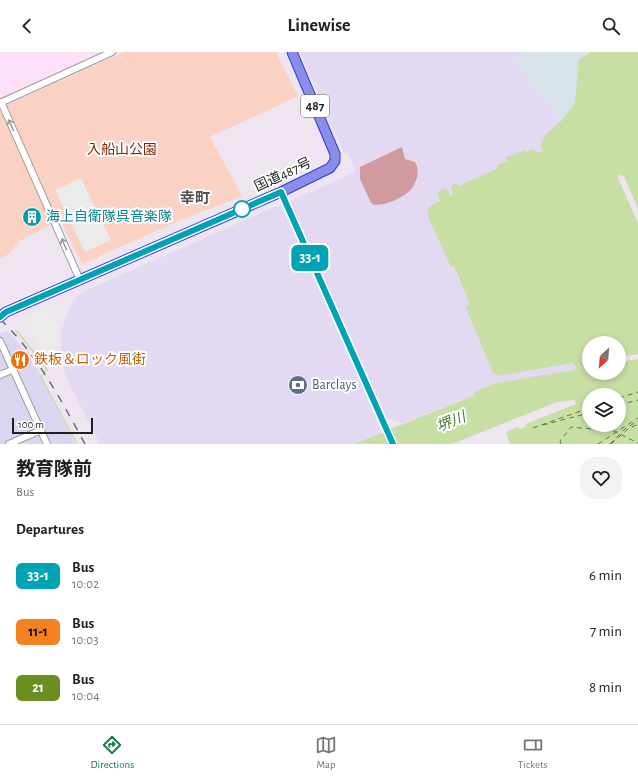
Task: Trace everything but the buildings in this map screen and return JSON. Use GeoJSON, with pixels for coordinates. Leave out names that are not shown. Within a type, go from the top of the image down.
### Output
{"type":"FeatureCollection","features":[{"type":"Feature","properties":{"kind":"highway","name":"国道487号"},"geometry":{"type":"LineString","coordinates":[[0,317],[6,312],[281,192],[330,168],[335,161],[335,154],[292,52]]}},
{"type":"Feature","properties":{"kind":"street"},"geometry":{"type":"LineString","coordinates":[[80,280],[0,103],[96,55],[112,52]]}},
{"type":"Feature","properties":{"kind":"street"},"geometry":{"type":"LineString","coordinates":[[281,192],[393,444]]}},
{"type":"Feature","properties":{"kind":"street"},"geometry":{"type":"LineString","coordinates":[[0,341],[47,444]]}},
{"type":"Feature","properties":{"kind":"street"},"geometry":{"type":"LineString","coordinates":[[0,375],[14,369]]}},
{"type":"Feature","properties":{"kind":"street"},"geometry":{"type":"LineString","coordinates":[[9,444],[41,430]]}},
{"type":"Feature","properties":{"kind":"shaded area"},"geometry":{"type":"Polygon","coordinates":[[[0,52],[90,52],[92,57],[0,98],[0,52]]]}},
{"type":"Feature","properties":{"kind":"shaded area"},"geometry":{"type":"Polygon","coordinates":[[[300,52],[520,52],[517,63],[561,121],[546,134],[540,145],[543,151],[527,152],[505,158],[507,160],[498,168],[458,186],[451,197],[446,189],[437,192],[440,201],[430,206],[452,267],[454,265],[470,304],[465,306],[493,373],[499,376],[574,363],[576,367],[574,370],[474,392],[475,395],[400,424],[399,422],[387,418],[291,205],[291,201],[355,172],[355,167],[348,154],[345,155],[300,52]]]}},
{"type":"Feature","properties":{"kind":"shaded area"},"geometry":{"type":"Polygon","coordinates":[[[520,52],[591,52],[579,59],[575,103],[561,121],[517,63],[520,52]]]}},
{"type":"Feature","properties":{"kind":"shaded area"},"geometry":{"type":"Polygon","coordinates":[[[402,147],[405,159],[415,162],[417,166],[418,170],[415,183],[410,191],[394,201],[374,205],[371,203],[360,179],[360,167],[402,147]]]}},
{"type":"Feature","properties":{"kind":"shaded area"},"geometry":{"type":"Polygon","coordinates":[[[81,178],[111,240],[85,252],[55,190],[81,178]]]}},
{"type":"Feature","properties":{"kind":"shaded area"},"geometry":{"type":"Polygon","coordinates":[[[277,206],[282,208],[373,411],[381,433],[354,444],[100,444],[67,379],[61,363],[61,332],[66,316],[73,302],[80,293],[277,206]]]}},
{"type":"Feature","properties":{"kind":"shaded area"},"geometry":{"type":"Polygon","coordinates":[[[51,307],[59,326],[55,354],[46,357],[23,318],[51,307]]]}},
{"type":"Feature","properties":{"kind":"shaded area"},"geometry":{"type":"Polygon","coordinates":[[[7,331],[20,345],[38,370],[75,444],[0,444],[0,334],[7,331]]]}},
{"type":"Feature","properties":{"kind":"green space","name":"入船山公園"},"geometry":{"type":"Polygon","coordinates":[[[124,52],[276,52],[298,96],[210,137],[242,196],[176,222],[82,264],[60,220],[19,241],[10,253],[0,259],[0,108],[124,52]]]}},
{"type":"Feature","properties":{"kind":"water","name":"堺川"},"geometry":{"type":"Polygon","coordinates":[[[591,52],[638,52],[638,209],[624,176],[619,175],[618,178],[638,223],[638,354],[626,356],[626,336],[582,336],[582,380],[626,380],[626,361],[638,359],[638,444],[510,444],[506,432],[518,427],[520,429],[526,427],[526,424],[576,404],[575,400],[557,402],[452,444],[354,444],[475,395],[474,392],[496,383],[574,370],[576,367],[573,363],[499,376],[493,373],[465,306],[470,304],[454,266],[451,267],[429,219],[427,211],[430,206],[440,201],[437,192],[446,188],[451,196],[453,195],[451,186],[456,183],[458,186],[498,168],[497,165],[507,161],[505,158],[525,150],[527,152],[533,149],[538,152],[543,151],[540,145],[546,134],[561,121],[575,103],[579,59],[591,52]]]}},
{"type":"Feature","properties":{"kind":"waterway"},"geometry":{"type":"LineString","coordinates":[[16,330],[47,369],[41,377],[77,444]]}},
{"type":"Feature","properties":{"kind":"ferry route"},"geometry":{"type":"LineString","coordinates":[[626,396],[638,392]]}},
{"type":"Feature","properties":{"kind":"ferry route"},"geometry":{"type":"LineString","coordinates":[[626,403],[638,400]]}},
{"type":"Feature","properties":{"kind":"ferry route"},"geometry":{"type":"LineString","coordinates":[[533,428],[582,410]]}},
{"type":"Feature","properties":{"kind":"ferry route"},"geometry":{"type":"LineString","coordinates":[[543,425],[582,415]]}},
{"type":"Feature","properties":{"kind":"ferry route"},"geometry":{"type":"LineString","coordinates":[[598,444],[638,418]]}},
{"type":"Feature","properties":{"kind":"ferry route"},"geometry":{"type":"LineString","coordinates":[[610,444],[626,428],[638,421]]}},
{"type":"Feature","properties":{"kind":"ferry route"},"geometry":{"type":"LineString","coordinates":[[611,444],[628,429],[638,424]]}},
{"type":"Feature","properties":{"kind":"ferry route"},"geometry":{"type":"LineString","coordinates":[[561,444],[560,441],[571,427],[614,431],[638,443]]}},
{"type":"Feature","properties":{"kind":"railway"},"geometry":{"type":"LineString","coordinates":[[0,319],[26,347],[37,362],[85,444]]}},
{"type":"Feature","properties":{"kind":"bus line","name":"33-1"},"geometry":{"type":"LineString","coordinates":[[0,317],[6,312],[281,192],[393,444]]}},
{"type":"Feature","properties":{"kind":"place","name":"海上自衛隊呉音楽隊"},"geometry":{"type":"Point","coordinates":[32,217]}},
{"type":"Feature","properties":{"kind":"place","name":"鉄板＆ロック風街"},"geometry":{"type":"Point","coordinates":[20,360]}},
{"type":"Feature","properties":{"kind":"place","name":"Barclays"},"geometry":{"type":"Point","coordinates":[298,385]}},
{"type":"Feature","properties":{"kind":"district","name":"幸町"},"geometry":{"type":"Point","coordinates":[195,198]}}]}
